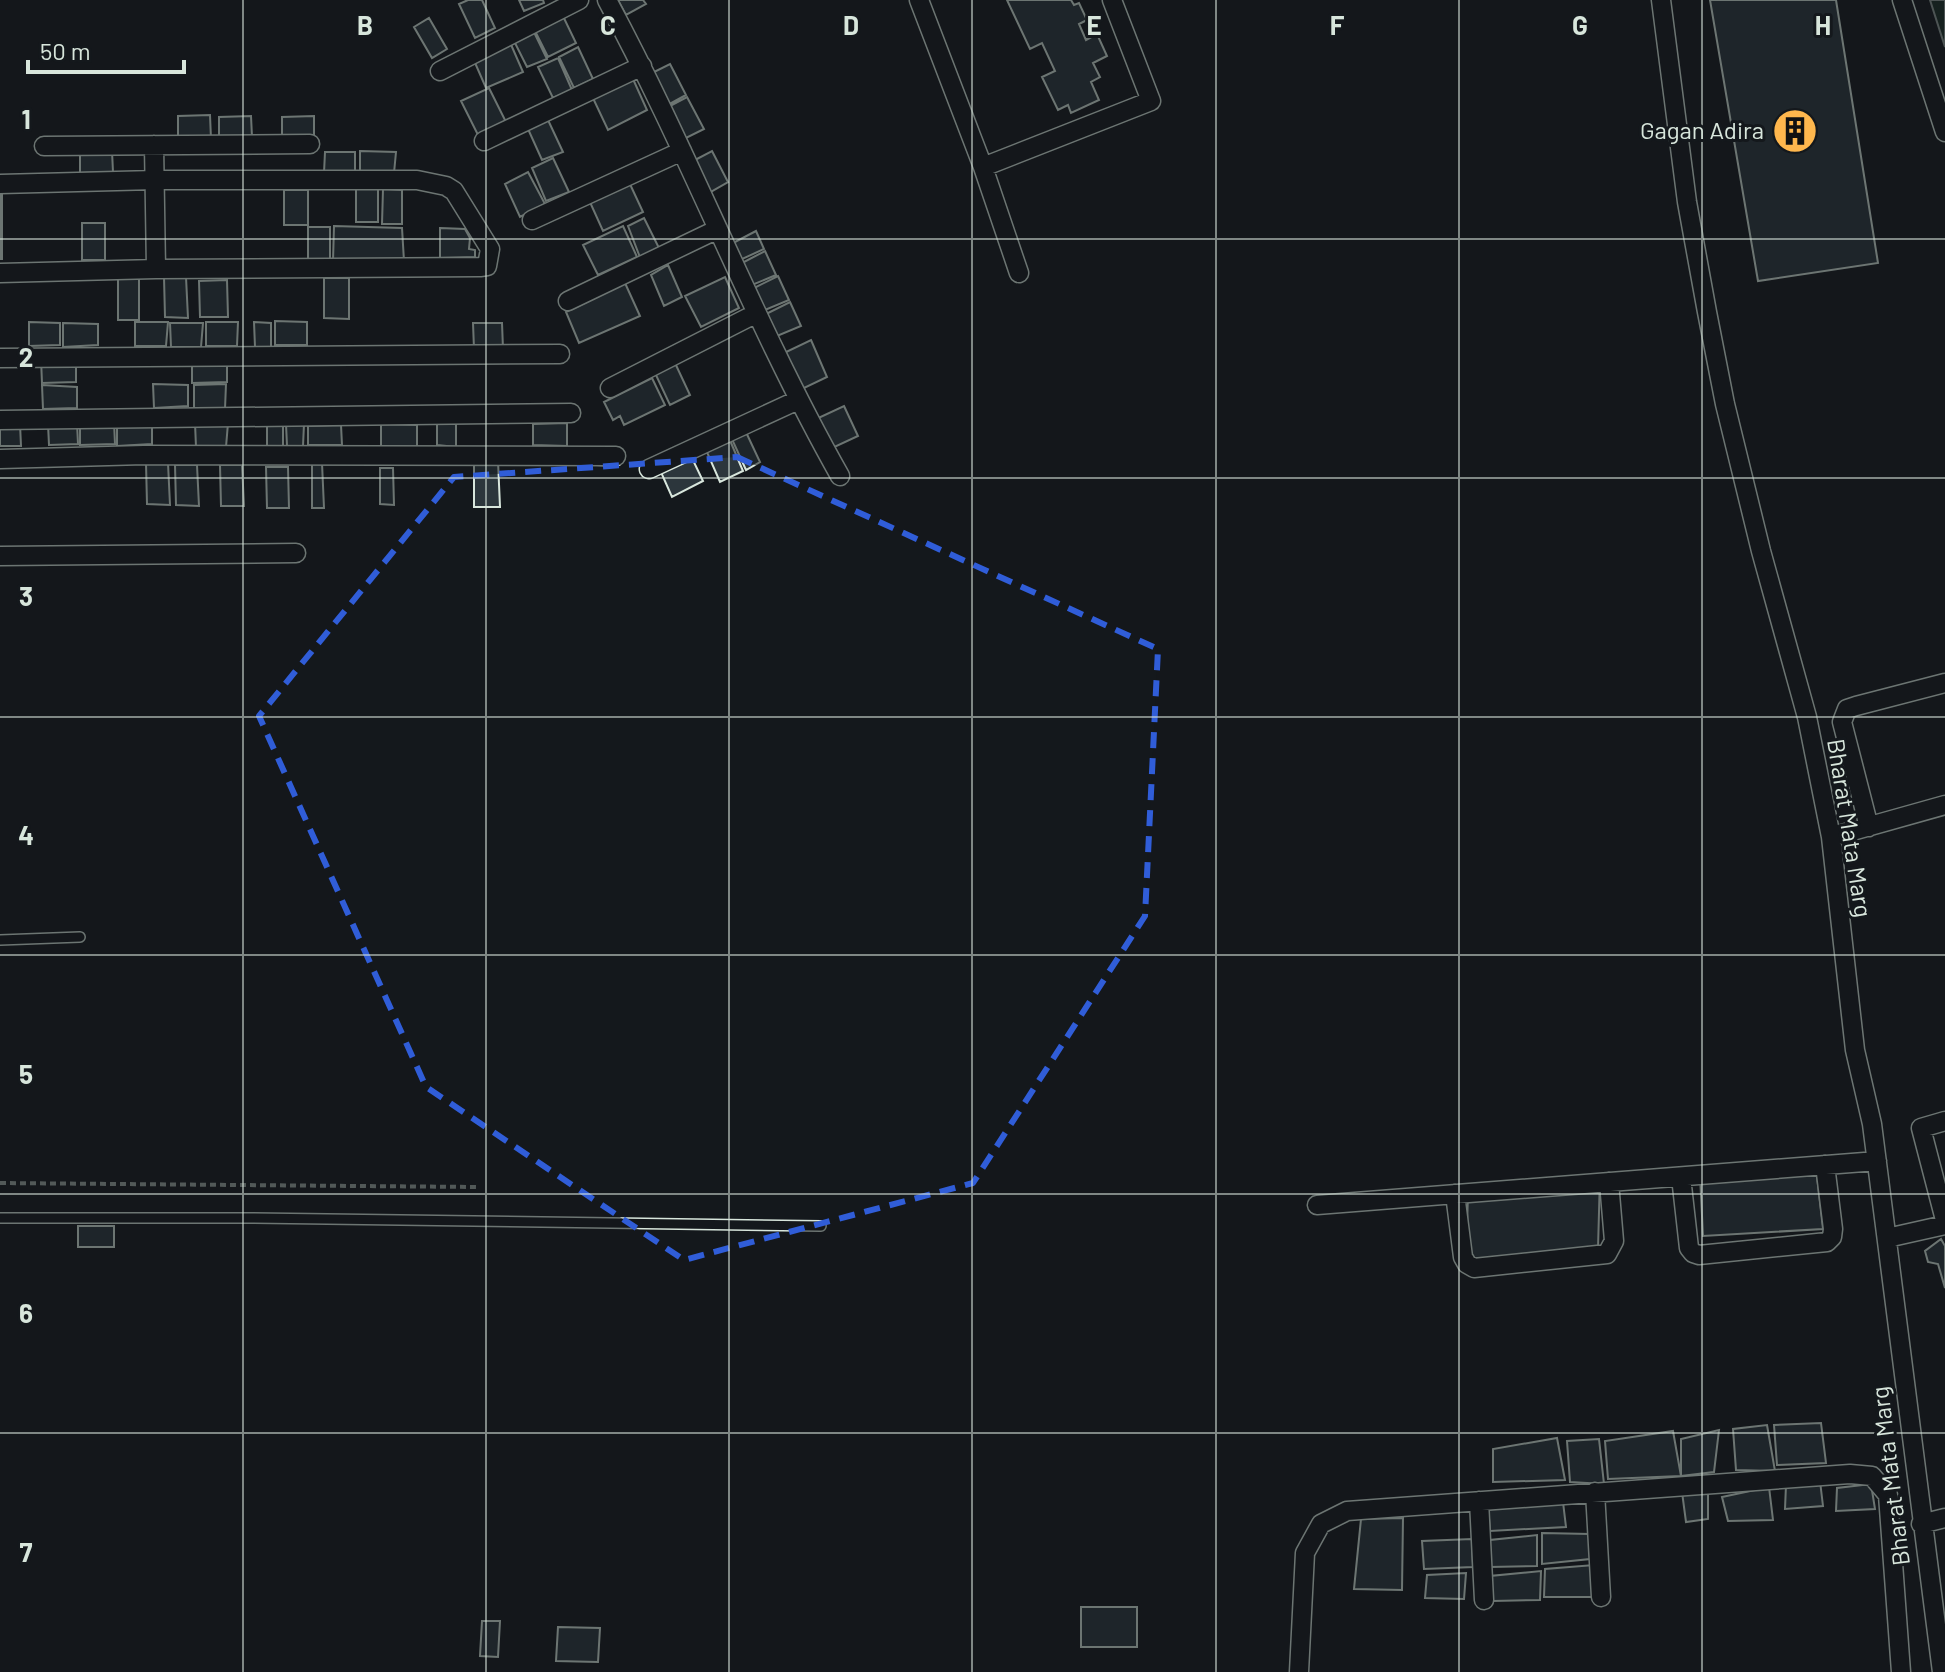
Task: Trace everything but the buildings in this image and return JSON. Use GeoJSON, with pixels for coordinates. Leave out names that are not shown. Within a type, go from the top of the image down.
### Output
{"type":"FeatureCollection","features":[{"type":"Feature","properties":{"kind":"street"},"geometry":{"type":"LineString","coordinates":[[440,71],[579,0]]}},
{"type":"Feature","properties":{"kind":"street"},"geometry":{"type":"LineString","coordinates":[[607,0],[642,66],[798,400],[840,476]]}},
{"type":"Feature","properties":{"kind":"street"},"geometry":{"type":"LineString","coordinates":[[919,0],[983,167],[1019,273]]}},
{"type":"Feature","properties":{"kind":"street"},"geometry":{"type":"LineString","coordinates":[[983,167],[1151,101],[1112,0]]}},
{"type":"Feature","properties":{"kind":"street","name":"Bharat Mata Marg"},"geometry":{"type":"LineString","coordinates":[[1661,0],[1687,202],[1722,389],[1761,551],[1807,717],[1831,837],[1855,1050],[1872,1124],[1942,1672]]}},
{"type":"Feature","properties":{"kind":"street"},"geometry":{"type":"LineString","coordinates":[[1902,0],[1945,132]]}},
{"type":"Feature","properties":{"kind":"street"},"geometry":{"type":"LineString","coordinates":[[484,141],[642,66]]}},
{"type":"Feature","properties":{"kind":"street"},"geometry":{"type":"LineString","coordinates":[[44,146],[310,144]]}},
{"type":"Feature","properties":{"kind":"street"},"geometry":{"type":"LineString","coordinates":[[154,145],[156,269]]}},
{"type":"Feature","properties":{"kind":"street"},"geometry":{"type":"LineString","coordinates":[[532,220],[682,151]]}},
{"type":"Feature","properties":{"kind":"street"},"geometry":{"type":"LineString","coordinates":[[0,184],[155,180],[434,182],[454,191],[490,249],[487,266],[480,267],[0,273]]}},
{"type":"Feature","properties":{"kind":"street"},"geometry":{"type":"LineString","coordinates":[[568,301],[718,229]]}},
{"type":"Feature","properties":{"kind":"street"},"geometry":{"type":"LineString","coordinates":[[610,388],[757,313]]}},
{"type":"Feature","properties":{"kind":"street"},"geometry":{"type":"LineString","coordinates":[[0,358],[560,354]]}},
{"type":"Feature","properties":{"kind":"street"},"geometry":{"type":"LineString","coordinates":[[649,469],[798,400]]}},
{"type":"Feature","properties":{"kind":"street"},"geometry":{"type":"LineString","coordinates":[[0,420],[571,413]]}},
{"type":"Feature","properties":{"kind":"street"},"geometry":{"type":"LineString","coordinates":[[0,459],[144,455],[616,456]]}},
{"type":"Feature","properties":{"kind":"street"},"geometry":{"type":"LineString","coordinates":[[0,556],[296,553]]}},
{"type":"Feature","properties":{"kind":"street"},"geometry":{"type":"LineString","coordinates":[[1869,827],[1842,716],[1847,709],[1945,683]]}},
{"type":"Feature","properties":{"kind":"street"},"geometry":{"type":"LineString","coordinates":[[1831,837],[1945,805]]}},
{"type":"Feature","properties":{"kind":"street"},"geometry":{"type":"LineString","coordinates":[[1887,1238],[1945,1223],[1921,1128],[1945,1121]]}},
{"type":"Feature","properties":{"kind":"street"},"geometry":{"type":"LineString","coordinates":[[1317,1205],[1877,1161]]}},
{"type":"Feature","properties":{"kind":"street"},"geometry":{"type":"LineString","coordinates":[[1681,1177],[1689,1248],[1699,1255],[1827,1242],[1832,1237],[1833,1229],[1825,1165]]}},
{"type":"Feature","properties":{"kind":"street"},"geometry":{"type":"LineString","coordinates":[[1455,1194],[1463,1257],[1474,1268],[1607,1254],[1614,1241],[1609,1182]]}},
{"type":"Feature","properties":{"kind":"street"},"geometry":{"type":"LineString","coordinates":[[1299,1672],[1305,1553],[1321,1524],[1347,1511],[1850,1474],[1872,1476],[1888,1495],[1901,1672]]}},
{"type":"Feature","properties":{"kind":"street"},"geometry":{"type":"LineString","coordinates":[[1595,1492],[1601,1597]]}},
{"type":"Feature","properties":{"kind":"street"},"geometry":{"type":"LineString","coordinates":[[1479,1501],[1484,1600]]}},
{"type":"Feature","properties":{"kind":"street"},"geometry":{"type":"LineString","coordinates":[[1921,1524],[1945,1518]]}},
{"type":"Feature","properties":{"kind":"lane"},"geometry":{"type":"LineString","coordinates":[[0,940],[80,937]]}},
{"type":"Feature","properties":{"kind":"lane"},"geometry":{"type":"LineString","coordinates":[[0,1218],[254,1218],[821,1226]]}},
{"type":"Feature","properties":{"kind":"path"},"geometry":{"type":"LineString","coordinates":[[0,1183],[476,1187]]}},
{"type":"Feature","properties":{"kind":"highlighted area"},"geometry":{"type":"Polygon","coordinates":[[[737,457],[1158,649],[1145,916],[973,1183],[684,1260],[426,1087],[259,716],[454,477],[737,457]]]}},
{"type":"Feature","properties":{"kind":"green space"},"geometry":{"type":"Polygon","coordinates":[[[1930,0],[1945,0],[1945,47],[1930,0]]]}},
{"type":"Feature","properties":{"kind":"place","name":"Gagan Adira"},"geometry":{"type":"Point","coordinates":[1795,131]}}]}
